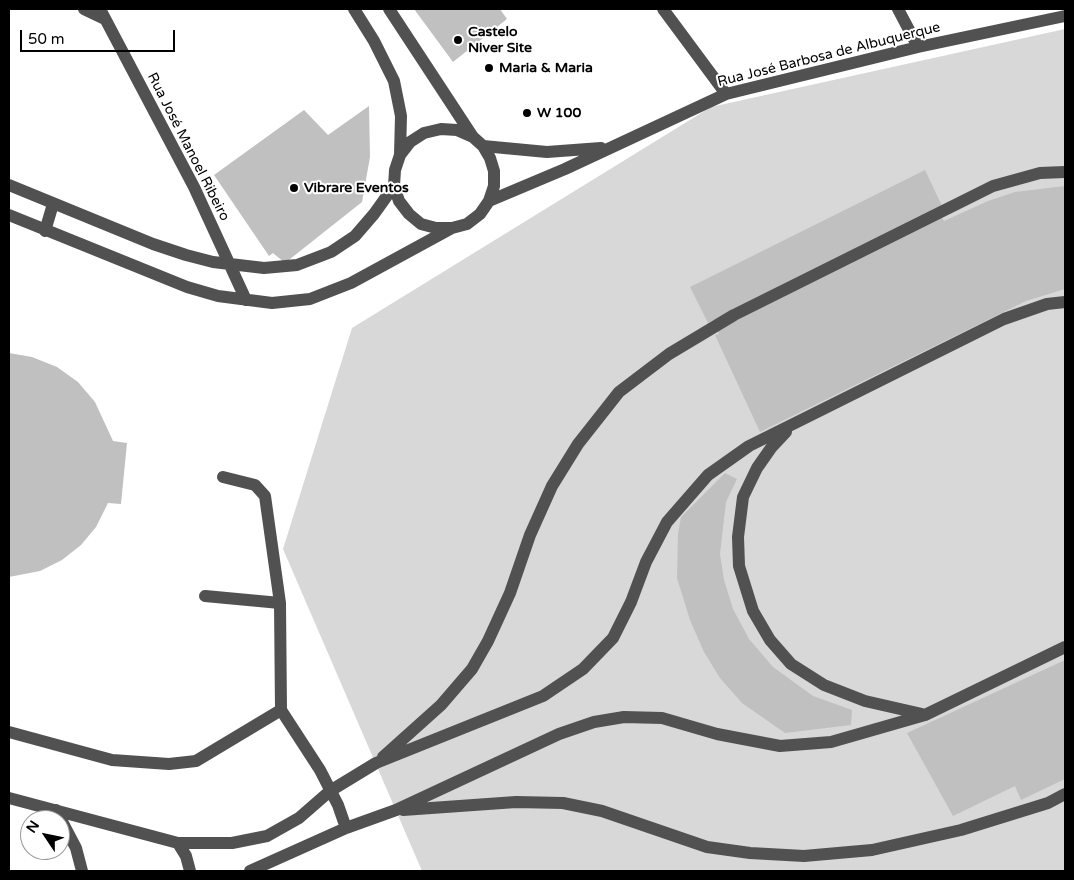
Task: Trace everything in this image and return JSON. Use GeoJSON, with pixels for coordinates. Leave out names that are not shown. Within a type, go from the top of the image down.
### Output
{"type":"FeatureCollection","features":[{"type":"Feature","properties":{"kind":"street"},"geometry":{"type":"LineString","coordinates":[[84,9],[103,14]]}},
{"type":"Feature","properties":{"kind":"street"},"geometry":{"type":"LineString","coordinates":[[354,9],[374,41],[394,81],[401,116],[400,155],[395,170],[394,186],[399,202],[415,219],[436,228],[452,228]]}},
{"type":"Feature","properties":{"kind":"street"},"geometry":{"type":"LineString","coordinates":[[9,215],[187,287],[218,296],[272,303],[310,299],[351,283],[452,228],[467,224],[480,214],[489,201],[494,186],[494,171],[483,146],[473,137],[388,9]]}},
{"type":"Feature","properties":{"kind":"street"},"geometry":{"type":"LineString","coordinates":[[663,9],[726,94]]}},
{"type":"Feature","properties":{"kind":"street"},"geometry":{"type":"LineString","coordinates":[[898,9],[918,47]]}},
{"type":"Feature","properties":{"kind":"street","name":"Rua José Manoel Ribeiro"},"geometry":{"type":"LineString","coordinates":[[103,14],[194,187],[246,300]]}},
{"type":"Feature","properties":{"kind":"street","name":"Rua José Barbosa de Albuquerque"},"geometry":{"type":"LineString","coordinates":[[489,201],[565,169],[726,94],[918,47],[1065,16]]}},
{"type":"Feature","properties":{"kind":"street"},"geometry":{"type":"LineString","coordinates":[[400,155],[410,142],[432,130],[441,128],[457,130],[473,137]]}},
{"type":"Feature","properties":{"kind":"street","name":"Rua José Barbosa de Albuquerque"},"geometry":{"type":"LineString","coordinates":[[483,146],[546,152],[609,147]]}},
{"type":"Feature","properties":{"kind":"street"},"geometry":{"type":"LineString","coordinates":[[376,764],[442,705],[472,669],[488,641],[510,593],[530,535],[552,486],[578,444],[619,392],[669,354],[734,314],[993,186],[1040,173],[1065,172]]}},
{"type":"Feature","properties":{"kind":"street"},"geometry":{"type":"LineString","coordinates":[[9,185],[161,247],[186,255],[230,264],[264,268],[297,265],[331,252],[355,236],[394,186]]}},
{"type":"Feature","properties":{"kind":"street"},"geometry":{"type":"LineString","coordinates":[[45,230],[53,204]]}},
{"type":"Feature","properties":{"kind":"street"},"geometry":{"type":"LineString","coordinates":[[70,814],[178,843],[232,843],[267,836],[299,818],[330,791],[376,764],[543,696],[583,669],[613,638],[631,602],[646,562],[667,522],[708,475],[749,446],[1004,319],[1047,304],[1065,302]]}},
{"type":"Feature","properties":{"kind":"street"},"geometry":{"type":"LineString","coordinates":[[793,425],[771,448],[757,468],[743,497],[738,537],[739,566],[753,611],[770,640],[791,664],[824,684],[864,701],[925,715]]}},
{"type":"Feature","properties":{"kind":"street"},"geometry":{"type":"LineString","coordinates":[[223,477],[255,485],[265,496],[280,603],[281,710],[320,770],[346,828]]}},
{"type":"Feature","properties":{"kind":"street"},"geometry":{"type":"LineString","coordinates":[[205,596],[280,603]]}},
{"type":"Feature","properties":{"kind":"street"},"geometry":{"type":"LineString","coordinates":[[250,871],[346,828],[396,810],[559,734],[594,722],[624,718],[662,718],[717,734],[780,746],[831,742],[925,715],[1065,647]]}},
{"type":"Feature","properties":{"kind":"street"},"geometry":{"type":"LineString","coordinates":[[9,732],[112,760],[169,764],[196,761],[281,710]]}},
{"type":"Feature","properties":{"kind":"street"},"geometry":{"type":"LineString","coordinates":[[396,810],[516,802],[563,803],[602,811],[707,847],[750,853],[804,856],[872,850],[960,830],[1048,803],[1065,794]]}},
{"type":"Feature","properties":{"kind":"street"},"geometry":{"type":"LineString","coordinates":[[9,798],[56,810]]}},
{"type":"Feature","properties":{"kind":"street"},"geometry":{"type":"LineString","coordinates":[[70,837],[76,848],[82,871]]}},
{"type":"Feature","properties":{"kind":"street"},"geometry":{"type":"LineString","coordinates":[[178,843],[186,856],[190,871]]}},
{"type":"Feature","properties":{"kind":"shaded area"},"geometry":{"type":"Polygon","coordinates":[[[1065,29],[1065,871],[422,871],[283,549],[352,328],[711,107],[1065,29]]]}},
{"type":"Feature","properties":{"kind":"building","name":"Castelo Niver Site"},"geometry":{"type":"Polygon","coordinates":[[[414,9],[500,9],[507,19],[453,62],[414,9]]]}},
{"type":"Feature","properties":{"kind":"building","name":"Vibrare Eventos"},"geometry":{"type":"Polygon","coordinates":[[[369,106],[370,157],[362,202],[285,263],[273,253],[269,256],[214,175],[304,110],[328,135],[369,106]]]}},
{"type":"Feature","properties":{"kind":"building"},"geometry":{"type":"Polygon","coordinates":[[[925,170],[942,206],[937,209],[944,221],[988,201],[1015,192],[1065,186],[1065,289],[1026,301],[760,432],[715,335],[719,334],[713,320],[708,323],[690,287],[925,170]]]}},
{"type":"Feature","properties":{"kind":"building"},"geometry":{"type":"Polygon","coordinates":[[[9,353],[32,357],[57,367],[78,382],[95,402],[113,441],[127,443],[121,504],[108,503],[96,527],[81,545],[62,560],[40,571],[9,577],[9,353]]]}},
{"type":"Feature","properties":{"kind":"building"},"geometry":{"type":"Polygon","coordinates":[[[725,473],[737,479],[726,502],[720,554],[724,580],[733,609],[749,639],[773,667],[813,696],[852,710],[851,725],[785,733],[742,703],[720,678],[704,652],[690,620],[677,578],[678,534],[681,517],[725,473]]]}},
{"type":"Feature","properties":{"kind":"building"},"geometry":{"type":"Polygon","coordinates":[[[1065,660],[1065,779],[1021,800],[1015,786],[953,816],[907,733],[1065,660]]]}},
{"type":"Feature","properties":{"kind":"place","name":"Castelo Niver Site"},"geometry":{"type":"Point","coordinates":[458,40]}},
{"type":"Feature","properties":{"kind":"place","name":"Maria & Maria"},"geometry":{"type":"Point","coordinates":[489,68]}},
{"type":"Feature","properties":{"kind":"place","name":"W 100"},"geometry":{"type":"Point","coordinates":[527,113]}},
{"type":"Feature","properties":{"kind":"place","name":"Vibrare Eventos"},"geometry":{"type":"Point","coordinates":[294,188]}}]}
